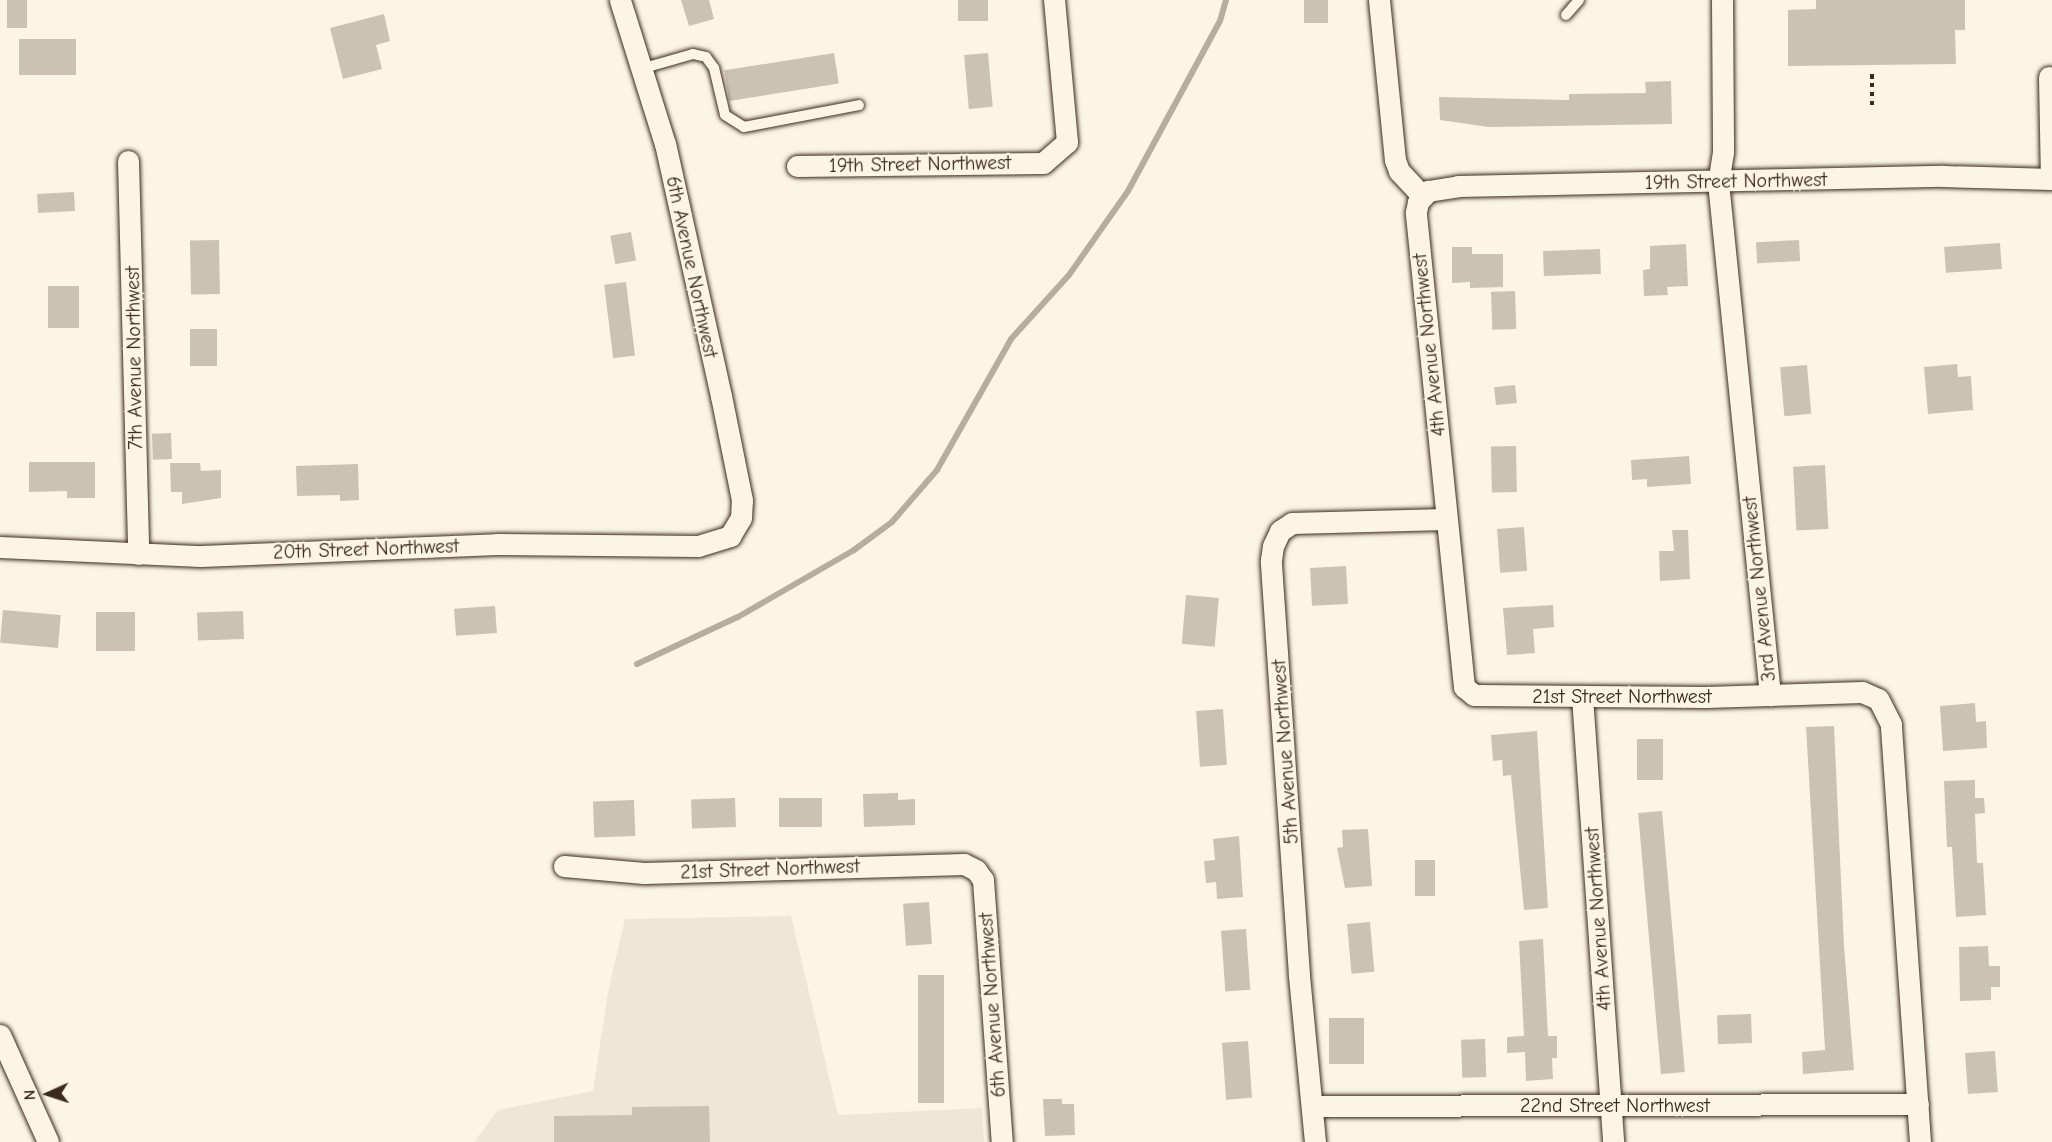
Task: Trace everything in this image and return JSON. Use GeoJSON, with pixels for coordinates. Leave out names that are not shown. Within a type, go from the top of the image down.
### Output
{"type":"FeatureCollection","features":[{"type":"Feature","properties":{"kind":"street","name":"6th Avenue Northwest"},"geometry":{"type":"LineString","coordinates":[[620,0],[644,68],[676,189],[742,500],[741,518],[730,536]]}},
{"type":"Feature","properties":{"kind":"street","name":"19th Street Northwest"},"geometry":{"type":"LineString","coordinates":[[797,166],[1043,163],[1067,142],[1054,0]]}},
{"type":"Feature","properties":{"kind":"street"},"geometry":{"type":"LineString","coordinates":[[1379,0],[1395,160],[1405,178],[1422,196]]}},
{"type":"Feature","properties":{"kind":"street","name":"3rd Avenue Northwest"},"geometry":{"type":"LineString","coordinates":[[1722,0],[1723,152],[1718,182],[1770,695],[1862,692],[1878,699],[1888,714],[1920,1142]]}},
{"type":"Feature","properties":{"kind":"street"},"geometry":{"type":"LineString","coordinates":[[2049,77],[2051,179]]}},
{"type":"Feature","properties":{"kind":"street","name":"7th Avenue Northwest"},"geometry":{"type":"LineString","coordinates":[[128,161],[138,554]]}},
{"type":"Feature","properties":{"kind":"street","name":"19th Street Northwest"},"geometry":{"type":"LineString","coordinates":[[1422,196],[1434,188],[1458,186],[1943,177],[2051,179]]}},
{"type":"Feature","properties":{"kind":"street","name":"4th Avenue Northwest"},"geometry":{"type":"LineString","coordinates":[[1422,196],[1416,212],[1460,680],[1474,695]]}},
{"type":"Feature","properties":{"kind":"street","name":"5th Avenue Northwest"},"geometry":{"type":"LineString","coordinates":[[1315,1142],[1299,975],[1271,560],[1280,531],[1292,523],[1445,519]]}},
{"type":"Feature","properties":{"kind":"street","name":"20th Street Northwest"},"geometry":{"type":"LineString","coordinates":[[0,547],[201,556],[497,543],[698,546],[730,536]]}},
{"type":"Feature","properties":{"kind":"street","name":"21st Street Northwest"},"geometry":{"type":"LineString","coordinates":[[1474,695],[1770,695]]}},
{"type":"Feature","properties":{"kind":"street","name":"4th Avenue Northwest"},"geometry":{"type":"LineString","coordinates":[[1582,696],[1613,1142]]}},
{"type":"Feature","properties":{"kind":"street","name":"21st Street Northwest"},"geometry":{"type":"LineString","coordinates":[[564,866],[644,873],[964,864],[975,870]]}},
{"type":"Feature","properties":{"kind":"street","name":"6th Avenue Northwest"},"geometry":{"type":"LineString","coordinates":[[975,870],[983,880],[1002,1142]]}},
{"type":"Feature","properties":{"kind":"street"},"geometry":{"type":"LineString","coordinates":[[0,1035],[48,1142]]}},
{"type":"Feature","properties":{"kind":"street","name":"22nd Street Northwest"},"geometry":{"type":"LineString","coordinates":[[1312,1106],[1918,1104]]}},
{"type":"Feature","properties":{"kind":"lane"},"geometry":{"type":"LineString","coordinates":[[1566,15],[1579,0]]}},
{"type":"Feature","properties":{"kind":"lane"},"geometry":{"type":"LineString","coordinates":[[644,68],[693,54],[706,57],[714,68],[725,115],[744,127],[859,105]]}},
{"type":"Feature","properties":{"kind":"path"},"geometry":{"type":"LineString","coordinates":[[1872,74],[1872,105]]}},
{"type":"Feature","properties":{"kind":"shaded area"},"geometry":{"type":"Polygon","coordinates":[[[791,916],[838,1115],[982,1108],[984,1142],[474,1142],[498,1110],[593,1091],[608,992],[625,919],[791,916]]]}},
{"type":"Feature","properties":{"kind":"building"},"geometry":{"type":"Polygon","coordinates":[[[7,0],[27,0],[27,28],[7,28],[7,0]]]}},
{"type":"Feature","properties":{"kind":"building"},"geometry":{"type":"Polygon","coordinates":[[[681,0],[709,0],[714,19],[689,26],[681,0]]]}},
{"type":"Feature","properties":{"kind":"building"},"geometry":{"type":"Polygon","coordinates":[[[958,0],[988,0],[988,21],[958,21],[958,0]]]}},
{"type":"Feature","properties":{"kind":"building"},"geometry":{"type":"Polygon","coordinates":[[[1304,0],[1328,0],[1328,23],[1304,23],[1304,0]]]}},
{"type":"Feature","properties":{"kind":"building"},"geometry":{"type":"Polygon","coordinates":[[[1816,0],[1965,0],[1965,30],[1955,30],[1956,64],[1788,66],[1788,10],[1816,9],[1816,0]]]}},
{"type":"Feature","properties":{"kind":"building"},"geometry":{"type":"Polygon","coordinates":[[[384,14],[390,41],[376,45],[382,69],[343,79],[330,28],[384,14]]]}},
{"type":"Feature","properties":{"kind":"building"},"geometry":{"type":"Polygon","coordinates":[[[19,39],[76,39],[76,75],[19,75],[19,39]]]}},
{"type":"Feature","properties":{"kind":"building"},"geometry":{"type":"Polygon","coordinates":[[[834,53],[839,84],[729,101],[724,70],[834,53]]]}},
{"type":"Feature","properties":{"kind":"building"},"geometry":{"type":"Polygon","coordinates":[[[988,53],[993,107],[969,109],[964,55],[988,53]]]}},
{"type":"Feature","properties":{"kind":"building"},"geometry":{"type":"Polygon","coordinates":[[[1671,81],[1672,124],[1489,127],[1440,120],[1439,97],[1569,100],[1569,94],[1646,93],[1645,82],[1671,81]]]}},
{"type":"Feature","properties":{"kind":"building"},"geometry":{"type":"Polygon","coordinates":[[[74,192],[75,211],[38,213],[37,194],[74,192]]]}},
{"type":"Feature","properties":{"kind":"building"},"geometry":{"type":"Polygon","coordinates":[[[631,232],[636,261],[615,264],[610,236],[631,232]]]}},
{"type":"Feature","properties":{"kind":"building"},"geometry":{"type":"Polygon","coordinates":[[[219,240],[220,294],[191,294],[190,241],[219,240]]]}},
{"type":"Feature","properties":{"kind":"building"},"geometry":{"type":"Polygon","coordinates":[[[1799,240],[1800,261],[1757,263],[1756,242],[1799,240]]]}},
{"type":"Feature","properties":{"kind":"building"},"geometry":{"type":"Polygon","coordinates":[[[2000,243],[2002,269],[1946,273],[1944,247],[2000,243]]]}},
{"type":"Feature","properties":{"kind":"building"},"geometry":{"type":"Polygon","coordinates":[[[1686,244],[1688,286],[1667,287],[1668,295],[1644,296],[1643,270],[1650,269],[1650,246],[1686,244]]]}},
{"type":"Feature","properties":{"kind":"building"},"geometry":{"type":"Polygon","coordinates":[[[1452,247],[1472,247],[1472,254],[1503,254],[1503,287],[1470,288],[1470,282],[1452,283],[1452,247]]]}},
{"type":"Feature","properties":{"kind":"building"},"geometry":{"type":"Polygon","coordinates":[[[1600,249],[1601,274],[1544,276],[1543,251],[1600,249]]]}},
{"type":"Feature","properties":{"kind":"building"},"geometry":{"type":"Polygon","coordinates":[[[626,282],[635,355],[613,358],[604,285],[626,282]]]}},
{"type":"Feature","properties":{"kind":"building"},"geometry":{"type":"Polygon","coordinates":[[[48,286],[79,286],[79,328],[48,328],[48,286]]]}},
{"type":"Feature","properties":{"kind":"building"},"geometry":{"type":"Polygon","coordinates":[[[1515,291],[1516,329],[1492,330],[1491,292],[1515,291]]]}},
{"type":"Feature","properties":{"kind":"building"},"geometry":{"type":"Polygon","coordinates":[[[190,329],[217,329],[217,366],[190,366],[190,329]]]}},
{"type":"Feature","properties":{"kind":"building"},"geometry":{"type":"Polygon","coordinates":[[[1957,364],[1958,377],[1971,376],[1973,410],[1928,414],[1924,367],[1957,364]]]}},
{"type":"Feature","properties":{"kind":"building"},"geometry":{"type":"Polygon","coordinates":[[[1807,365],[1811,414],[1784,416],[1780,367],[1807,365]]]}},
{"type":"Feature","properties":{"kind":"building"},"geometry":{"type":"Polygon","coordinates":[[[1515,385],[1517,403],[1496,405],[1494,387],[1515,385]]]}},
{"type":"Feature","properties":{"kind":"building"},"geometry":{"type":"Polygon","coordinates":[[[171,433],[172,459],[153,460],[152,434],[171,433]]]}},
{"type":"Feature","properties":{"kind":"building"},"geometry":{"type":"Polygon","coordinates":[[[1491,446],[1516,446],[1517,492],[1492,492],[1491,446]]]}},
{"type":"Feature","properties":{"kind":"building"},"geometry":{"type":"Polygon","coordinates":[[[1689,456],[1691,484],[1647,487],[1647,479],[1632,480],[1631,460],[1689,456]]]}},
{"type":"Feature","properties":{"kind":"building"},"geometry":{"type":"Polygon","coordinates":[[[29,462],[95,462],[95,498],[67,498],[67,491],[29,492],[29,462]]]}},
{"type":"Feature","properties":{"kind":"building"},"geometry":{"type":"Polygon","coordinates":[[[170,463],[200,463],[201,471],[221,470],[221,498],[182,504],[182,492],[171,492],[170,463]]]}},
{"type":"Feature","properties":{"kind":"building"},"geometry":{"type":"Polygon","coordinates":[[[358,464],[359,500],[340,501],[340,495],[297,496],[296,466],[358,464]]]}},
{"type":"Feature","properties":{"kind":"building"},"geometry":{"type":"Polygon","coordinates":[[[1825,465],[1828,529],[1796,531],[1793,467],[1825,465]]]}},
{"type":"Feature","properties":{"kind":"building"},"geometry":{"type":"Polygon","coordinates":[[[1524,527],[1527,571],[1500,573],[1497,529],[1524,527]]]}},
{"type":"Feature","properties":{"kind":"building"},"geometry":{"type":"Polygon","coordinates":[[[1672,530],[1688,530],[1690,579],[1660,581],[1659,551],[1674,551],[1672,530]]]}},
{"type":"Feature","properties":{"kind":"building"},"geometry":{"type":"Polygon","coordinates":[[[1346,566],[1348,604],[1312,606],[1310,568],[1346,566]]]}},
{"type":"Feature","properties":{"kind":"building"},"geometry":{"type":"Polygon","coordinates":[[[1186,595],[1219,598],[1215,647],[1182,644],[1186,595]]]}},
{"type":"Feature","properties":{"kind":"building"},"geometry":{"type":"Polygon","coordinates":[[[1553,605],[1554,627],[1533,629],[1535,653],[1507,655],[1503,608],[1553,605]]]}},
{"type":"Feature","properties":{"kind":"building"},"geometry":{"type":"Polygon","coordinates":[[[495,606],[497,633],[456,636],[454,609],[495,606]]]}},
{"type":"Feature","properties":{"kind":"building"},"geometry":{"type":"Polygon","coordinates":[[[3,610],[61,615],[58,648],[0,643],[3,610]]]}},
{"type":"Feature","properties":{"kind":"building"},"geometry":{"type":"Polygon","coordinates":[[[243,611],[244,639],[198,641],[197,613],[243,611]]]}},
{"type":"Feature","properties":{"kind":"building"},"geometry":{"type":"Polygon","coordinates":[[[96,612],[135,612],[135,651],[96,651],[96,612]]]}},
{"type":"Feature","properties":{"kind":"building"},"geometry":{"type":"Polygon","coordinates":[[[1975,703],[1976,722],[1986,721],[1987,748],[1943,751],[1940,706],[1975,703]]]}},
{"type":"Feature","properties":{"kind":"building"},"geometry":{"type":"Polygon","coordinates":[[[1223,709],[1227,765],[1200,767],[1196,711],[1223,709]]]}},
{"type":"Feature","properties":{"kind":"building"},"geometry":{"type":"Polygon","coordinates":[[[1834,726],[1844,946],[1854,1070],[1803,1074],[1802,1052],[1825,1050],[1806,727],[1834,726]]]}},
{"type":"Feature","properties":{"kind":"building"},"geometry":{"type":"Polygon","coordinates":[[[1537,731],[1548,908],[1524,910],[1511,775],[1503,776],[1502,760],[1493,761],[1491,735],[1537,731]]]}},
{"type":"Feature","properties":{"kind":"building"},"geometry":{"type":"Polygon","coordinates":[[[1637,739],[1663,739],[1663,780],[1637,780],[1637,739]]]}},
{"type":"Feature","properties":{"kind":"building"},"geometry":{"type":"Polygon","coordinates":[[[1975,780],[1975,798],[1984,798],[1985,813],[1975,814],[1977,863],[1983,863],[1986,915],[1956,917],[1952,847],[1947,847],[1944,781],[1975,780]]]}},
{"type":"Feature","properties":{"kind":"building"},"geometry":{"type":"Polygon","coordinates":[[[898,793],[898,800],[915,799],[915,825],[864,827],[863,794],[898,793]]]}},
{"type":"Feature","properties":{"kind":"building"},"geometry":{"type":"Polygon","coordinates":[[[735,798],[736,827],[692,829],[691,800],[735,798]]]}},
{"type":"Feature","properties":{"kind":"building"},"geometry":{"type":"Polygon","coordinates":[[[779,798],[822,798],[822,827],[779,827],[779,798]]]}},
{"type":"Feature","properties":{"kind":"building"},"geometry":{"type":"Polygon","coordinates":[[[634,800],[635,836],[594,837],[593,801],[634,800]]]}},
{"type":"Feature","properties":{"kind":"building"},"geometry":{"type":"Polygon","coordinates":[[[1662,811],[1685,1072],[1661,1074],[1638,813],[1662,811]]]}},
{"type":"Feature","properties":{"kind":"building"},"geometry":{"type":"Polygon","coordinates":[[[1368,829],[1372,886],[1345,888],[1337,848],[1343,847],[1342,830],[1368,829]]]}},
{"type":"Feature","properties":{"kind":"building"},"geometry":{"type":"Polygon","coordinates":[[[1239,836],[1243,897],[1217,899],[1216,882],[1206,883],[1204,861],[1215,860],[1213,839],[1239,836]]]}},
{"type":"Feature","properties":{"kind":"building"},"geometry":{"type":"Polygon","coordinates":[[[1415,860],[1435,860],[1435,896],[1415,896],[1415,860]]]}},
{"type":"Feature","properties":{"kind":"building"},"geometry":{"type":"Polygon","coordinates":[[[929,902],[932,944],[906,946],[903,904],[929,902]]]}},
{"type":"Feature","properties":{"kind":"building"},"geometry":{"type":"Polygon","coordinates":[[[1370,922],[1374,972],[1351,974],[1347,924],[1370,922]]]}},
{"type":"Feature","properties":{"kind":"building"},"geometry":{"type":"Polygon","coordinates":[[[1246,929],[1250,990],[1225,992],[1221,931],[1246,929]]]}},
{"type":"Feature","properties":{"kind":"building"},"geometry":{"type":"Polygon","coordinates":[[[1543,939],[1548,1036],[1557,1036],[1557,1058],[1552,1058],[1553,1079],[1526,1081],[1525,1052],[1507,1053],[1507,1037],[1524,1036],[1519,941],[1543,939]]]}},
{"type":"Feature","properties":{"kind":"building"},"geometry":{"type":"Polygon","coordinates":[[[1988,946],[1989,966],[2000,966],[2000,987],[1991,987],[1991,1000],[1960,1001],[1959,947],[1988,946]]]}},
{"type":"Feature","properties":{"kind":"building"},"geometry":{"type":"Polygon","coordinates":[[[918,975],[944,975],[944,1103],[918,1103],[918,975]]]}},
{"type":"Feature","properties":{"kind":"building"},"geometry":{"type":"Polygon","coordinates":[[[1751,1014],[1752,1043],[1718,1044],[1717,1015],[1751,1014]]]}},
{"type":"Feature","properties":{"kind":"building"},"geometry":{"type":"Polygon","coordinates":[[[1329,1018],[1364,1018],[1364,1064],[1329,1064],[1329,1018]]]}},
{"type":"Feature","properties":{"kind":"building"},"geometry":{"type":"Polygon","coordinates":[[[1485,1039],[1486,1077],[1462,1078],[1461,1040],[1485,1039]]]}},
{"type":"Feature","properties":{"kind":"building"},"geometry":{"type":"Polygon","coordinates":[[[1248,1041],[1252,1098],[1226,1100],[1222,1043],[1248,1041]]]}},
{"type":"Feature","properties":{"kind":"building"},"geometry":{"type":"Polygon","coordinates":[[[1995,1051],[1998,1092],[1968,1094],[1965,1053],[1995,1051]]]}},
{"type":"Feature","properties":{"kind":"building"},"geometry":{"type":"Polygon","coordinates":[[[1043,1099],[1062,1099],[1062,1104],[1074,1104],[1075,1135],[1045,1136],[1043,1099]]]}},
{"type":"Feature","properties":{"kind":"building"},"geometry":{"type":"Polygon","coordinates":[[[709,1106],[710,1142],[554,1142],[554,1116],[632,1115],[632,1107],[709,1106]]]}},
{"type":"Feature","properties":{"kind":"waterway"},"geometry":{"type":"LineString","coordinates":[[637,664],[738,617],[854,550],[892,522],[937,470],[1011,339],[1069,275],[1128,191],[1220,21],[1226,0]]}}]}
